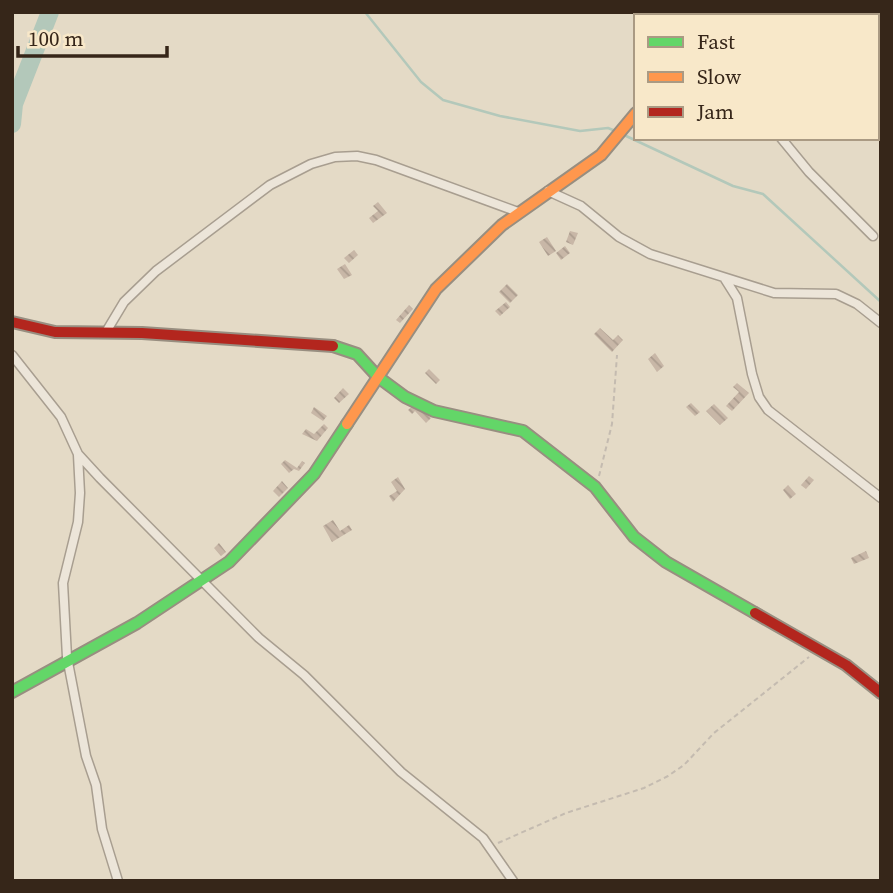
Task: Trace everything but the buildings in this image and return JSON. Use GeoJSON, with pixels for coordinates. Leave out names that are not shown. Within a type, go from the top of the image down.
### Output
{"type":"FeatureCollection","features":[{"type":"Feature","properties":{"kind":"street"},"geometry":{"type":"LineString","coordinates":[[12,692],[204,580],[229,562],[314,474],[436,289],[518,212],[601,155],[634,115]]}},
{"type":"Feature","properties":{"kind":"street"},"geometry":{"type":"LineString","coordinates":[[783,140],[809,172],[873,236]]}},
{"type":"Feature","properties":{"kind":"street"},"geometry":{"type":"LineString","coordinates":[[106,332],[124,302],[156,271],[270,185],[311,164],[335,157],[357,156],[376,160],[518,212]]}},
{"type":"Feature","properties":{"kind":"street"},"geometry":{"type":"LineString","coordinates":[[548,191],[580,206],[634,246],[724,279],[790,295],[836,294],[857,304],[881,323]]}},
{"type":"Feature","properties":{"kind":"street"},"geometry":{"type":"LineString","coordinates":[[724,279],[737,298],[752,374],[759,397],[768,410],[881,498]]}},
{"type":"Feature","properties":{"kind":"street"},"geometry":{"type":"LineString","coordinates":[[12,322],[55,332],[106,332],[343,347],[356,354],[378,377],[405,397],[445,416],[510,425],[523,431],[595,487],[634,537],[666,562],[846,665],[881,693]]}},
{"type":"Feature","properties":{"kind":"street"},"geometry":{"type":"LineString","coordinates":[[12,355],[61,417],[78,454],[259,638],[304,675],[401,772],[490,846],[513,881]]}},
{"type":"Feature","properties":{"kind":"street"},"geometry":{"type":"LineString","coordinates":[[78,454],[78,522],[63,583],[68,661],[86,756],[96,785],[103,829],[118,881]]}},
{"type":"Feature","properties":{"kind":"path"},"geometry":{"type":"LineString","coordinates":[[595,487],[610,435],[617,355]]}},
{"type":"Feature","properties":{"kind":"path"},"geometry":{"type":"LineString","coordinates":[[490,846],[566,813],[644,788],[668,776],[684,765],[715,733],[819,649]]}},
{"type":"Feature","properties":{"kind":"waterway"},"geometry":{"type":"LineString","coordinates":[[12,124],[14,104],[50,12]]}},
{"type":"Feature","properties":{"kind":"waterway"},"geometry":{"type":"LineString","coordinates":[[365,12],[421,82],[443,100],[500,116],[580,131],[608,128],[618,132]]}},
{"type":"Feature","properties":{"kind":"waterway"},"geometry":{"type":"LineString","coordinates":[[624,135],[634,140]]}},
{"type":"Feature","properties":{"kind":"waterway"},"geometry":{"type":"LineString","coordinates":[[635,140],[733,186],[763,194],[881,302]]}},
{"type":"Feature","properties":{"kind":"traffic: fast"},"geometry":{"type":"LineString","coordinates":[[333,346],[357,354],[378,377],[405,397],[434,411],[523,431],[595,487],[634,537],[666,562],[755,613]]}},
{"type":"Feature","properties":{"kind":"traffic: fast"},"geometry":{"type":"LineString","coordinates":[[12,692],[137,623],[229,562],[314,474],[347,424]]}},
{"type":"Feature","properties":{"kind":"traffic: slow"},"geometry":{"type":"LineString","coordinates":[[347,424],[436,289],[502,225],[601,155],[634,115]]}},
{"type":"Feature","properties":{"kind":"traffic: jam"},"geometry":{"type":"LineString","coordinates":[[12,322],[55,332],[142,333],[333,346]]}},
{"type":"Feature","properties":{"kind":"traffic: jam"},"geometry":{"type":"LineString","coordinates":[[755,613],[846,665],[881,693]]}}]}
